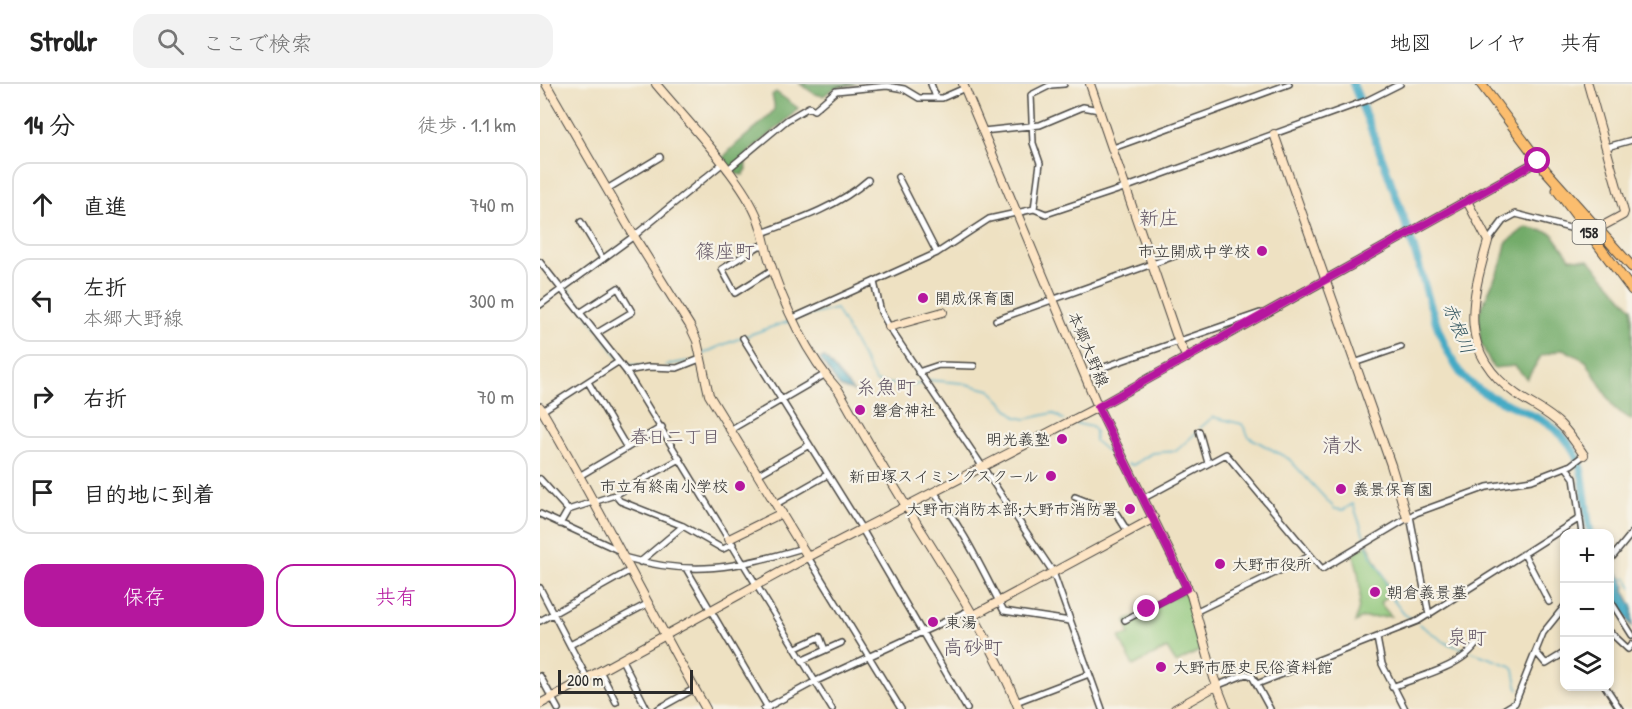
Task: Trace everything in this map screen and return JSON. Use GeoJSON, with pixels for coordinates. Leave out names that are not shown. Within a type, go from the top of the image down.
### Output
{"type":"FeatureCollection","features":[{"type":"Feature","properties":{"kind":"highway","name":"158"},"geometry":{"type":"LineString","coordinates":[[1481,84],[1593,231],[1632,290]]}},
{"type":"Feature","properties":{"kind":"highway","name":"158"},"geometry":{"type":"LineString","coordinates":[[1593,231],[1632,267]]}},
{"type":"Feature","properties":{"kind":"street"},"geometry":{"type":"LineString","coordinates":[[546,84],[634,237],[690,326],[709,394],[901,709]]}},
{"type":"Feature","properties":{"kind":"street"},"geometry":{"type":"LineString","coordinates":[[656,84],[725,167],[749,202],[762,233],[772,270],[793,318],[824,375],[839,392],[972,612],[1017,705],[1089,674]]}},
{"type":"Feature","properties":{"kind":"street"},"geometry":{"type":"LineString","coordinates":[[931,84],[936,97]]}},
{"type":"Feature","properties":{"kind":"street"},"geometry":{"type":"LineString","coordinates":[[1034,209],[1040,163],[1036,156],[1031,95],[1051,85],[1064,84]]}},
{"type":"Feature","properties":{"kind":"street"},"geometry":{"type":"LineString","coordinates":[[1090,84],[1178,340],[1187,358]]}},
{"type":"Feature","properties":{"kind":"street"},"geometry":{"type":"LineString","coordinates":[[1113,148],[1289,84]]}},
{"type":"Feature","properties":{"kind":"street"},"geometry":{"type":"LineString","coordinates":[[793,318],[937,253],[956,242],[974,226],[989,219],[1034,209],[1046,214],[1353,106],[1400,84]]}},
{"type":"Feature","properties":{"kind":"street"},"geometry":{"type":"LineString","coordinates":[[1588,84],[1607,147],[1623,215]]}},
{"type":"Feature","properties":{"kind":"street"},"geometry":{"type":"LineString","coordinates":[[540,304],[562,291],[787,120],[809,107],[814,110],[836,91],[887,85],[904,89],[919,98],[942,98],[964,86]]}},
{"type":"Feature","properties":{"kind":"street","name":"本郷大野線"},"geometry":{"type":"LineString","coordinates":[[964,86],[1098,407],[1154,518],[1197,611],[1216,686],[1226,709]]}},
{"type":"Feature","properties":{"kind":"street"},"geometry":{"type":"LineString","coordinates":[[981,128],[1032,125],[1058,120],[1083,107],[1099,110]]}},
{"type":"Feature","properties":{"kind":"street"},"geometry":{"type":"LineString","coordinates":[[1274,135],[1408,517],[1429,615]]}},
{"type":"Feature","properties":{"kind":"street"},"geometry":{"type":"LineString","coordinates":[[1607,147],[1632,140]]}},
{"type":"Feature","properties":{"kind":"street"},"geometry":{"type":"LineString","coordinates":[[607,189],[660,157]]}},
{"type":"Feature","properties":{"kind":"street"},"geometry":{"type":"LineString","coordinates":[[540,704],[808,557],[1098,407],[1538,161]]}},
{"type":"Feature","properties":{"kind":"street"},"geometry":{"type":"LineString","coordinates":[[898,177],[937,253]]}},
{"type":"Feature","properties":{"kind":"street"},"geometry":{"type":"LineString","coordinates":[[762,233],[798,220],[848,196],[868,180]]}},
{"type":"Feature","properties":{"kind":"street"},"geometry":{"type":"LineString","coordinates":[[1467,201],[1488,241]]}},
{"type":"Feature","properties":{"kind":"street"},"geometry":{"type":"LineString","coordinates":[[1144,498],[1226,454],[1231,456],[1241,473],[1322,569],[1408,517],[1468,493],[1532,480],[1569,466],[1583,456],[1562,426],[1515,394],[1489,370],[1477,349],[1473,326],[1476,282],[1488,241],[1503,221],[1516,214],[1593,231],[1623,215],[1632,217]]}},
{"type":"Feature","properties":{"kind":"street"},"geometry":{"type":"LineString","coordinates":[[581,222],[603,260]]}},
{"type":"Feature","properties":{"kind":"street"},"geometry":{"type":"LineString","coordinates":[[765,246],[759,246],[722,269],[735,292],[772,270]]}},
{"type":"Feature","properties":{"kind":"street"},"geometry":{"type":"LineString","coordinates":[[996,320],[1183,253]]}},
{"type":"Feature","properties":{"kind":"street"},"geometry":{"type":"LineString","coordinates":[[540,262],[626,371],[832,709]]}},
{"type":"Feature","properties":{"kind":"street"},"geometry":{"type":"LineString","coordinates":[[874,282],[881,312],[889,327],[1053,572],[1102,709]]}},
{"type":"Feature","properties":{"kind":"street"},"geometry":{"type":"LineString","coordinates":[[581,312],[618,288],[632,312],[597,333]]}},
{"type":"Feature","properties":{"kind":"street"},"geometry":{"type":"LineString","coordinates":[[1084,374],[1273,309]]}},
{"type":"Feature","properties":{"kind":"street"},"geometry":{"type":"LineString","coordinates":[[889,327],[943,312]]}},
{"type":"Feature","properties":{"kind":"street"},"geometry":{"type":"LineString","coordinates":[[743,338],[862,529],[967,709]]}},
{"type":"Feature","properties":{"kind":"street"},"geometry":{"type":"LineString","coordinates":[[1354,363],[1401,346]]}},
{"type":"Feature","properties":{"kind":"street"},"geometry":{"type":"LineString","coordinates":[[626,371],[650,367],[676,368],[700,359]]}},
{"type":"Feature","properties":{"kind":"street"},"geometry":{"type":"LineString","coordinates":[[618,362],[541,410],[581,475],[646,604],[706,709]]}},
{"type":"Feature","properties":{"kind":"street"},"geometry":{"type":"LineString","coordinates":[[918,372],[939,366],[974,366]]}},
{"type":"Feature","properties":{"kind":"street"},"geometry":{"type":"LineString","coordinates":[[730,430],[824,375]]}},
{"type":"Feature","properties":{"kind":"street"},"geometry":{"type":"LineString","coordinates":[[588,382],[627,448]]}},
{"type":"Feature","properties":{"kind":"street"},"geometry":{"type":"LineString","coordinates":[[581,475],[662,427]]}},
{"type":"Feature","properties":{"kind":"street"},"geometry":{"type":"LineString","coordinates":[[1199,431],[1208,463]]}},
{"type":"Feature","properties":{"kind":"street"},"geometry":{"type":"LineString","coordinates":[[759,474],[809,446]]}},
{"type":"Feature","properties":{"kind":"street"},"geometry":{"type":"LineString","coordinates":[[560,524],[568,510],[596,503],[615,495],[680,459]]}},
{"type":"Feature","properties":{"kind":"street"},"geometry":{"type":"LineString","coordinates":[[1569,466],[1574,478],[1581,529]]}},
{"type":"Feature","properties":{"kind":"street"},"geometry":{"type":"LineString","coordinates":[[776,504],[827,475]]}},
{"type":"Feature","properties":{"kind":"street"},"geometry":{"type":"LineString","coordinates":[[540,479],[568,510]]}},
{"type":"Feature","properties":{"kind":"street"},"geometry":{"type":"LineString","coordinates":[[934,492],[964,535],[1004,611],[1070,621]]}},
{"type":"Feature","properties":{"kind":"street"},"geometry":{"type":"LineString","coordinates":[[615,495],[620,501],[683,526],[723,549],[731,541],[782,513]]}},
{"type":"Feature","properties":{"kind":"street"},"geometry":{"type":"LineString","coordinates":[[1075,497],[1116,513],[1128,532]]}},
{"type":"Feature","properties":{"kind":"street"},"geometry":{"type":"LineString","coordinates":[[540,514],[640,562],[687,570],[745,565],[803,548]]}},
{"type":"Feature","properties":{"kind":"street"},"geometry":{"type":"LineString","coordinates":[[687,570],[767,708],[816,681],[921,633],[999,602],[1154,518]]}},
{"type":"Feature","properties":{"kind":"street"},"geometry":{"type":"LineString","coordinates":[[1257,684],[1377,638],[1429,615],[1580,518]]}},
{"type":"Feature","properties":{"kind":"street"},"geometry":{"type":"LineString","coordinates":[[640,562],[683,526]]}},
{"type":"Feature","properties":{"kind":"street"},"geometry":{"type":"LineString","coordinates":[[1614,555],[1632,533]]}},
{"type":"Feature","properties":{"kind":"street"},"geometry":{"type":"LineString","coordinates":[[1524,554],[1549,602]]}},
{"type":"Feature","properties":{"kind":"street"},"geometry":{"type":"LineString","coordinates":[[1197,611],[1310,556]]}},
{"type":"Feature","properties":{"kind":"street"},"geometry":{"type":"LineString","coordinates":[[540,621],[629,571]]}},
{"type":"Feature","properties":{"kind":"street"},"geometry":{"type":"LineString","coordinates":[[540,588],[587,678]]}},
{"type":"Feature","properties":{"kind":"street"},"geometry":{"type":"LineString","coordinates":[[1125,620],[1187,588]]}},
{"type":"Feature","properties":{"kind":"street"},"geometry":{"type":"LineString","coordinates":[[570,645],[646,604]]}},
{"type":"Feature","properties":{"kind":"street"},"geometry":{"type":"LineString","coordinates":[[1614,606],[1632,634]]}},
{"type":"Feature","properties":{"kind":"street"},"geometry":{"type":"LineString","coordinates":[[1505,709],[1515,703],[1544,633],[1560,612]]}},
{"type":"Feature","properties":{"kind":"street"},"geometry":{"type":"LineString","coordinates":[[1614,636],[1628,649],[1632,644]]}},
{"type":"Feature","properties":{"kind":"street"},"geometry":{"type":"LineString","coordinates":[[796,648],[820,637],[825,650]]}},
{"type":"Feature","properties":{"kind":"street"},"geometry":{"type":"LineString","coordinates":[[1392,687],[1461,659],[1474,649],[1480,637]]}},
{"type":"Feature","properties":{"kind":"street"},"geometry":{"type":"LineString","coordinates":[[1377,638],[1380,658],[1392,687],[1405,709]]}},
{"type":"Feature","properties":{"kind":"street"},"geometry":{"type":"LineString","coordinates":[[803,660],[842,643]]}},
{"type":"Feature","properties":{"kind":"street"},"geometry":{"type":"LineString","coordinates":[[1536,652],[1546,664],[1560,655]]}},
{"type":"Feature","properties":{"kind":"street"},"geometry":{"type":"LineString","coordinates":[[622,660],[647,709]]}},
{"type":"Feature","properties":{"kind":"street"},"geometry":{"type":"LineString","coordinates":[[600,671],[616,702]]}},
{"type":"Feature","properties":{"kind":"street"},"geometry":{"type":"LineString","coordinates":[[1175,709],[1216,686],[1246,674],[1252,676],[1270,709]]}},
{"type":"Feature","properties":{"kind":"street"},"geometry":{"type":"LineString","coordinates":[[540,675],[558,709]]}},
{"type":"Feature","properties":{"kind":"street"},"geometry":{"type":"LineString","coordinates":[[658,709],[694,689]]}},
{"type":"Feature","properties":{"kind":"street"},"geometry":{"type":"LineString","coordinates":[[1608,691],[1620,709]]}},
{"type":"Feature","properties":{"kind":"green space"},"geometry":{"type":"Polygon","coordinates":[[[800,84],[857,84],[835,88],[823,96],[815,94],[800,84]]]}},
{"type":"Feature","properties":{"kind":"green space"},"geometry":{"type":"Polygon","coordinates":[[[776,92],[798,108],[747,154],[745,161],[747,169],[743,175],[736,174],[723,158],[772,113],[774,104],[772,95],[776,92]]]}},
{"type":"Feature","properties":{"kind":"green space"},"geometry":{"type":"Polygon","coordinates":[[[1526,227],[1552,233],[1570,258],[1589,260],[1632,308],[1632,420],[1614,408],[1586,361],[1563,349],[1541,356],[1527,379],[1515,366],[1493,368],[1480,341],[1479,313],[1502,262],[1506,243],[1526,227]]]}},
{"type":"Feature","properties":{"kind":"green space"},"geometry":{"type":"Polygon","coordinates":[[[1368,544],[1391,592],[1380,603],[1391,616],[1362,618],[1355,622],[1360,588],[1353,553],[1368,544]]]}},
{"type":"Feature","properties":{"kind":"green space"},"geometry":{"type":"Polygon","coordinates":[[[1186,591],[1203,649],[1176,663],[1167,648],[1133,666],[1119,637],[1129,635],[1126,621],[1186,591]]]}},
{"type":"Feature","properties":{"kind":"water"},"geometry":{"type":"Polygon","coordinates":[[[824,357],[853,391],[840,387],[820,359],[824,357]]]}},
{"type":"Feature","properties":{"kind":"water"},"geometry":{"type":"Polygon","coordinates":[[[1614,564],[1625,585],[1624,590],[1632,606],[1632,627],[1614,597],[1614,564]]]}},
{"type":"Feature","properties":{"kind":"waterway","name":"赤根川"},"geometry":{"type":"LineString","coordinates":[[1353,84],[1392,185],[1436,323],[1448,352],[1467,380],[1481,391],[1549,424],[1563,437],[1579,462],[1590,529]]}},
{"type":"Feature","properties":{"kind":"waterway"},"geometry":{"type":"LineString","coordinates":[[567,287],[598,329]]}},
{"type":"Feature","properties":{"kind":"waterway"},"geometry":{"type":"LineString","coordinates":[[801,317],[836,309],[876,382],[909,386],[924,383]]}},
{"type":"Feature","properties":{"kind":"waterway"},"geometry":{"type":"LineString","coordinates":[[703,354],[790,321]]}},
{"type":"Feature","properties":{"kind":"waterway"},"geometry":{"type":"LineString","coordinates":[[601,333],[623,360],[643,366]]}},
{"type":"Feature","properties":{"kind":"waterway"},"geometry":{"type":"LineString","coordinates":[[666,365],[688,361]]}},
{"type":"Feature","properties":{"kind":"waterway"},"geometry":{"type":"LineString","coordinates":[[928,380],[962,383],[990,390],[1016,417],[1026,419],[1053,413],[1064,420]]}},
{"type":"Feature","properties":{"kind":"waterway"},"geometry":{"type":"LineString","coordinates":[[1200,428],[1213,417],[1242,424],[1249,437],[1289,459],[1335,509],[1343,510],[1353,504],[1371,556],[1382,572],[1391,597],[1404,614],[1413,620]]}},
{"type":"Feature","properties":{"kind":"waterway"},"geometry":{"type":"LineString","coordinates":[[1074,423],[1092,427],[1095,431],[1095,441],[1121,463]]}},
{"type":"Feature","properties":{"kind":"waterway"},"geometry":{"type":"LineString","coordinates":[[1128,464],[1133,465],[1152,453],[1176,451],[1197,432]]}},
{"type":"Feature","properties":{"kind":"waterway"},"geometry":{"type":"LineString","coordinates":[[1622,580],[1627,578],[1632,588]]}},
{"type":"Feature","properties":{"kind":"waterway"},"geometry":{"type":"LineString","coordinates":[[1419,624],[1446,643],[1467,650]]}},
{"type":"Feature","properties":{"kind":"waterway"},"geometry":{"type":"LineString","coordinates":[[1472,652],[1511,666],[1518,690]]}},
{"type":"Feature","properties":{"kind":"waterway"},"geometry":{"type":"LineString","coordinates":[[1519,701],[1520,709]]}},
{"type":"Feature","properties":{"kind":"place","name":"市立開成中学校"},"geometry":{"type":"Point","coordinates":[1262,251]}},
{"type":"Feature","properties":{"kind":"place","name":"開成保育園"},"geometry":{"type":"Point","coordinates":[923,298]}},
{"type":"Feature","properties":{"kind":"place","name":"磐倉神社"},"geometry":{"type":"Point","coordinates":[860,410]}},
{"type":"Feature","properties":{"kind":"place","name":"明光義塾"},"geometry":{"type":"Point","coordinates":[1062,439]}},
{"type":"Feature","properties":{"kind":"place","name":"新田塚スイミングスクール"},"geometry":{"type":"Point","coordinates":[1051,476]}},
{"type":"Feature","properties":{"kind":"place","name":"市立有終南小学校"},"geometry":{"type":"Point","coordinates":[740,486]}},
{"type":"Feature","properties":{"kind":"place","name":"義景保育園"},"geometry":{"type":"Point","coordinates":[1341,489]}},
{"type":"Feature","properties":{"kind":"place","name":"大野市消防本部;大野市消防署"},"geometry":{"type":"Point","coordinates":[1130,509]}},
{"type":"Feature","properties":{"kind":"place","name":"大野市役所"},"geometry":{"type":"Point","coordinates":[1220,564]}},
{"type":"Feature","properties":{"kind":"place","name":"朝倉義景墓"},"geometry":{"type":"Point","coordinates":[1375,592]}},
{"type":"Feature","properties":{"kind":"place","name":"東湯"},"geometry":{"type":"Point","coordinates":[933,622]}},
{"type":"Feature","properties":{"kind":"place","name":"大野市歴史民俗資料館"},"geometry":{"type":"Point","coordinates":[1161,667]}},
{"type":"Feature","properties":{"kind":"district","name":"新庄"},"geometry":{"type":"Point","coordinates":[1159,217]}},
{"type":"Feature","properties":{"kind":"district","name":"篠座町"},"geometry":{"type":"Point","coordinates":[725,250]}},
{"type":"Feature","properties":{"kind":"district","name":"糸魚町"},"geometry":{"type":"Point","coordinates":[886,386]}},
{"type":"Feature","properties":{"kind":"district","name":"春日二丁目"},"geometry":{"type":"Point","coordinates":[675,436]}},
{"type":"Feature","properties":{"kind":"district","name":"清水"},"geometry":{"type":"Point","coordinates":[1342,444]}},
{"type":"Feature","properties":{"kind":"district","name":"泉町"},"geometry":{"type":"Point","coordinates":[1467,636]}},
{"type":"Feature","properties":{"kind":"district","name":"高砂町"},"geometry":{"type":"Point","coordinates":[973,646]}},
{"type":"Feature","properties":{"kind":"route"},"geometry":{"type":"LineString","coordinates":[[1147,609],[1187,588],[1098,407],[1538,161]]}}]}
